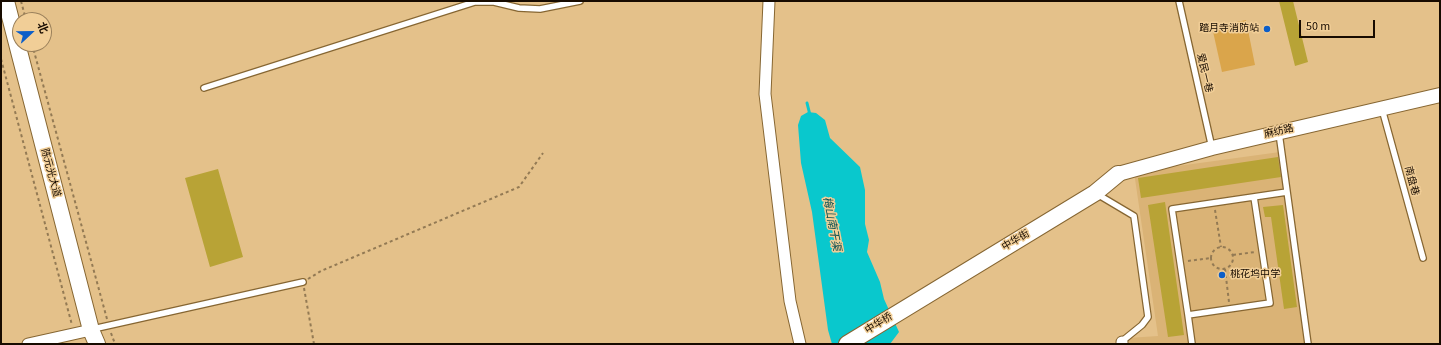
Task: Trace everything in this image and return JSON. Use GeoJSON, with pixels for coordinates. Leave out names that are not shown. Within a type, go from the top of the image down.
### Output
{"type":"FeatureCollection","features":[{"type":"Feature","properties":{"kind":"main road","name":"陈元光大道"},"geometry":{"type":"LineString","coordinates":[[6,1],[94,337]]}},
{"type":"Feature","properties":{"kind":"main road","name":"中华街"},"geometry":{"type":"LineString","coordinates":[[911,304],[1095,193],[1118,174]]}},
{"type":"Feature","properties":{"kind":"main road","name":"中华桥"},"geometry":{"type":"LineString","coordinates":[[847,344],[911,304]]}},
{"type":"Feature","properties":{"kind":"street"},"geometry":{"type":"LineString","coordinates":[[769,1],[765,94],[790,301],[800,344]]}},
{"type":"Feature","properties":{"kind":"street","name":"麻纺路"},"geometry":{"type":"LineString","coordinates":[[1118,174],[1212,148],[1440,95]]}},
{"type":"Feature","properties":{"kind":"street"},"geometry":{"type":"LineString","coordinates":[[28,344],[74,334],[94,337]]}},
{"type":"Feature","properties":{"kind":"lane"},"geometry":{"type":"LineString","coordinates":[[204,88],[475,2],[494,2],[519,8],[540,9],[580,1]]}},
{"type":"Feature","properties":{"kind":"lane","name":"爱民一巷"},"geometry":{"type":"LineString","coordinates":[[1179,1],[1212,148]]}},
{"type":"Feature","properties":{"kind":"lane","name":"南盘巷"},"geometry":{"type":"LineString","coordinates":[[1382,109],[1422,258]]}},
{"type":"Feature","properties":{"kind":"lane"},"geometry":{"type":"LineString","coordinates":[[1278,132],[1308,344]]}},
{"type":"Feature","properties":{"kind":"lane"},"geometry":{"type":"LineString","coordinates":[[1192,344],[1172,209],[1287,192]]}},
{"type":"Feature","properties":{"kind":"lane"},"geometry":{"type":"LineString","coordinates":[[1095,193],[1134,216],[1148,317],[1142,325],[1121,343]]}},
{"type":"Feature","properties":{"kind":"lane"},"geometry":{"type":"LineString","coordinates":[[1188,315],[1270,303],[1254,197]]}},
{"type":"Feature","properties":{"kind":"lane"},"geometry":{"type":"LineString","coordinates":[[94,337],[109,326],[303,282]]}},
{"type":"Feature","properties":{"kind":"path"},"geometry":{"type":"LineString","coordinates":[[21,1],[24,12]]}},
{"type":"Feature","properties":{"kind":"path"},"geometry":{"type":"LineString","coordinates":[[34,52],[115,344]]}},
{"type":"Feature","properties":{"kind":"path"},"geometry":{"type":"LineString","coordinates":[[1,59],[74,334]]}},
{"type":"Feature","properties":{"kind":"path"},"geometry":{"type":"LineString","coordinates":[[314,344],[303,282],[322,271],[519,187],[543,153]]}},
{"type":"Feature","properties":{"kind":"path"},"geometry":{"type":"LineString","coordinates":[[1214,203],[1221,247]]}},
{"type":"Feature","properties":{"kind":"path"},"geometry":{"type":"LineString","coordinates":[[1221,247],[1228,249],[1233,255],[1232,264],[1225,269],[1215,267],[1211,258],[1213,250],[1221,247]]}},
{"type":"Feature","properties":{"kind":"path"},"geometry":{"type":"LineString","coordinates":[[1233,255],[1262,251]]}},
{"type":"Feature","properties":{"kind":"path"},"geometry":{"type":"LineString","coordinates":[[1180,262],[1211,258]]}},
{"type":"Feature","properties":{"kind":"path"},"geometry":{"type":"LineString","coordinates":[[1225,269],[1230,308]]}},
{"type":"Feature","properties":{"kind":"shaded area"},"geometry":{"type":"Polygon","coordinates":[[[1246,20],[1255,65],[1222,72],[1212,27],[1246,20]]]}},
{"type":"Feature","properties":{"kind":"shaded area","name":"桃花坞中学"},"geometry":{"type":"Polygon","coordinates":[[[1280,152],[1304,344],[1129,344],[1128,338],[1158,336],[1134,172],[1280,152]]]}},
{"type":"Feature","properties":{"kind":"water"},"geometry":{"type":"Polygon","coordinates":[[[808,112],[816,113],[825,120],[830,138],[860,167],[865,190],[865,224],[869,240],[867,252],[880,282],[884,299],[899,332],[890,344],[832,344],[828,330],[812,212],[801,163],[798,125],[801,116],[808,112]]]}},
{"type":"Feature","properties":{"kind":"building"},"geometry":{"type":"Polygon","coordinates":[[[1279,1],[1293,1],[1308,62],[1295,66],[1279,1]]]}},
{"type":"Feature","properties":{"kind":"building"},"geometry":{"type":"Polygon","coordinates":[[[1278,157],[1281,177],[1141,198],[1138,178],[1278,157]]]}},
{"type":"Feature","properties":{"kind":"building"},"geometry":{"type":"Polygon","coordinates":[[[218,169],[243,257],[210,267],[185,178],[218,169]]]}},
{"type":"Feature","properties":{"kind":"building"},"geometry":{"type":"Polygon","coordinates":[[[1165,202],[1184,335],[1168,337],[1148,205],[1165,202]]]}},
{"type":"Feature","properties":{"kind":"building"},"geometry":{"type":"Polygon","coordinates":[[[1283,205],[1297,307],[1284,309],[1271,217],[1265,217],[1263,207],[1283,205]]]}},
{"type":"Feature","properties":{"kind":"waterway","name":"梅山南干渠"},"geometry":{"type":"LineString","coordinates":[[807,103],[810,115]]}},
{"type":"Feature","properties":{"kind":"place","name":"踏月寺消防站"},"geometry":{"type":"Point","coordinates":[1267,29]}},
{"type":"Feature","properties":{"kind":"place","name":"桃花坞中学"},"geometry":{"type":"Point","coordinates":[1222,275]}}]}
